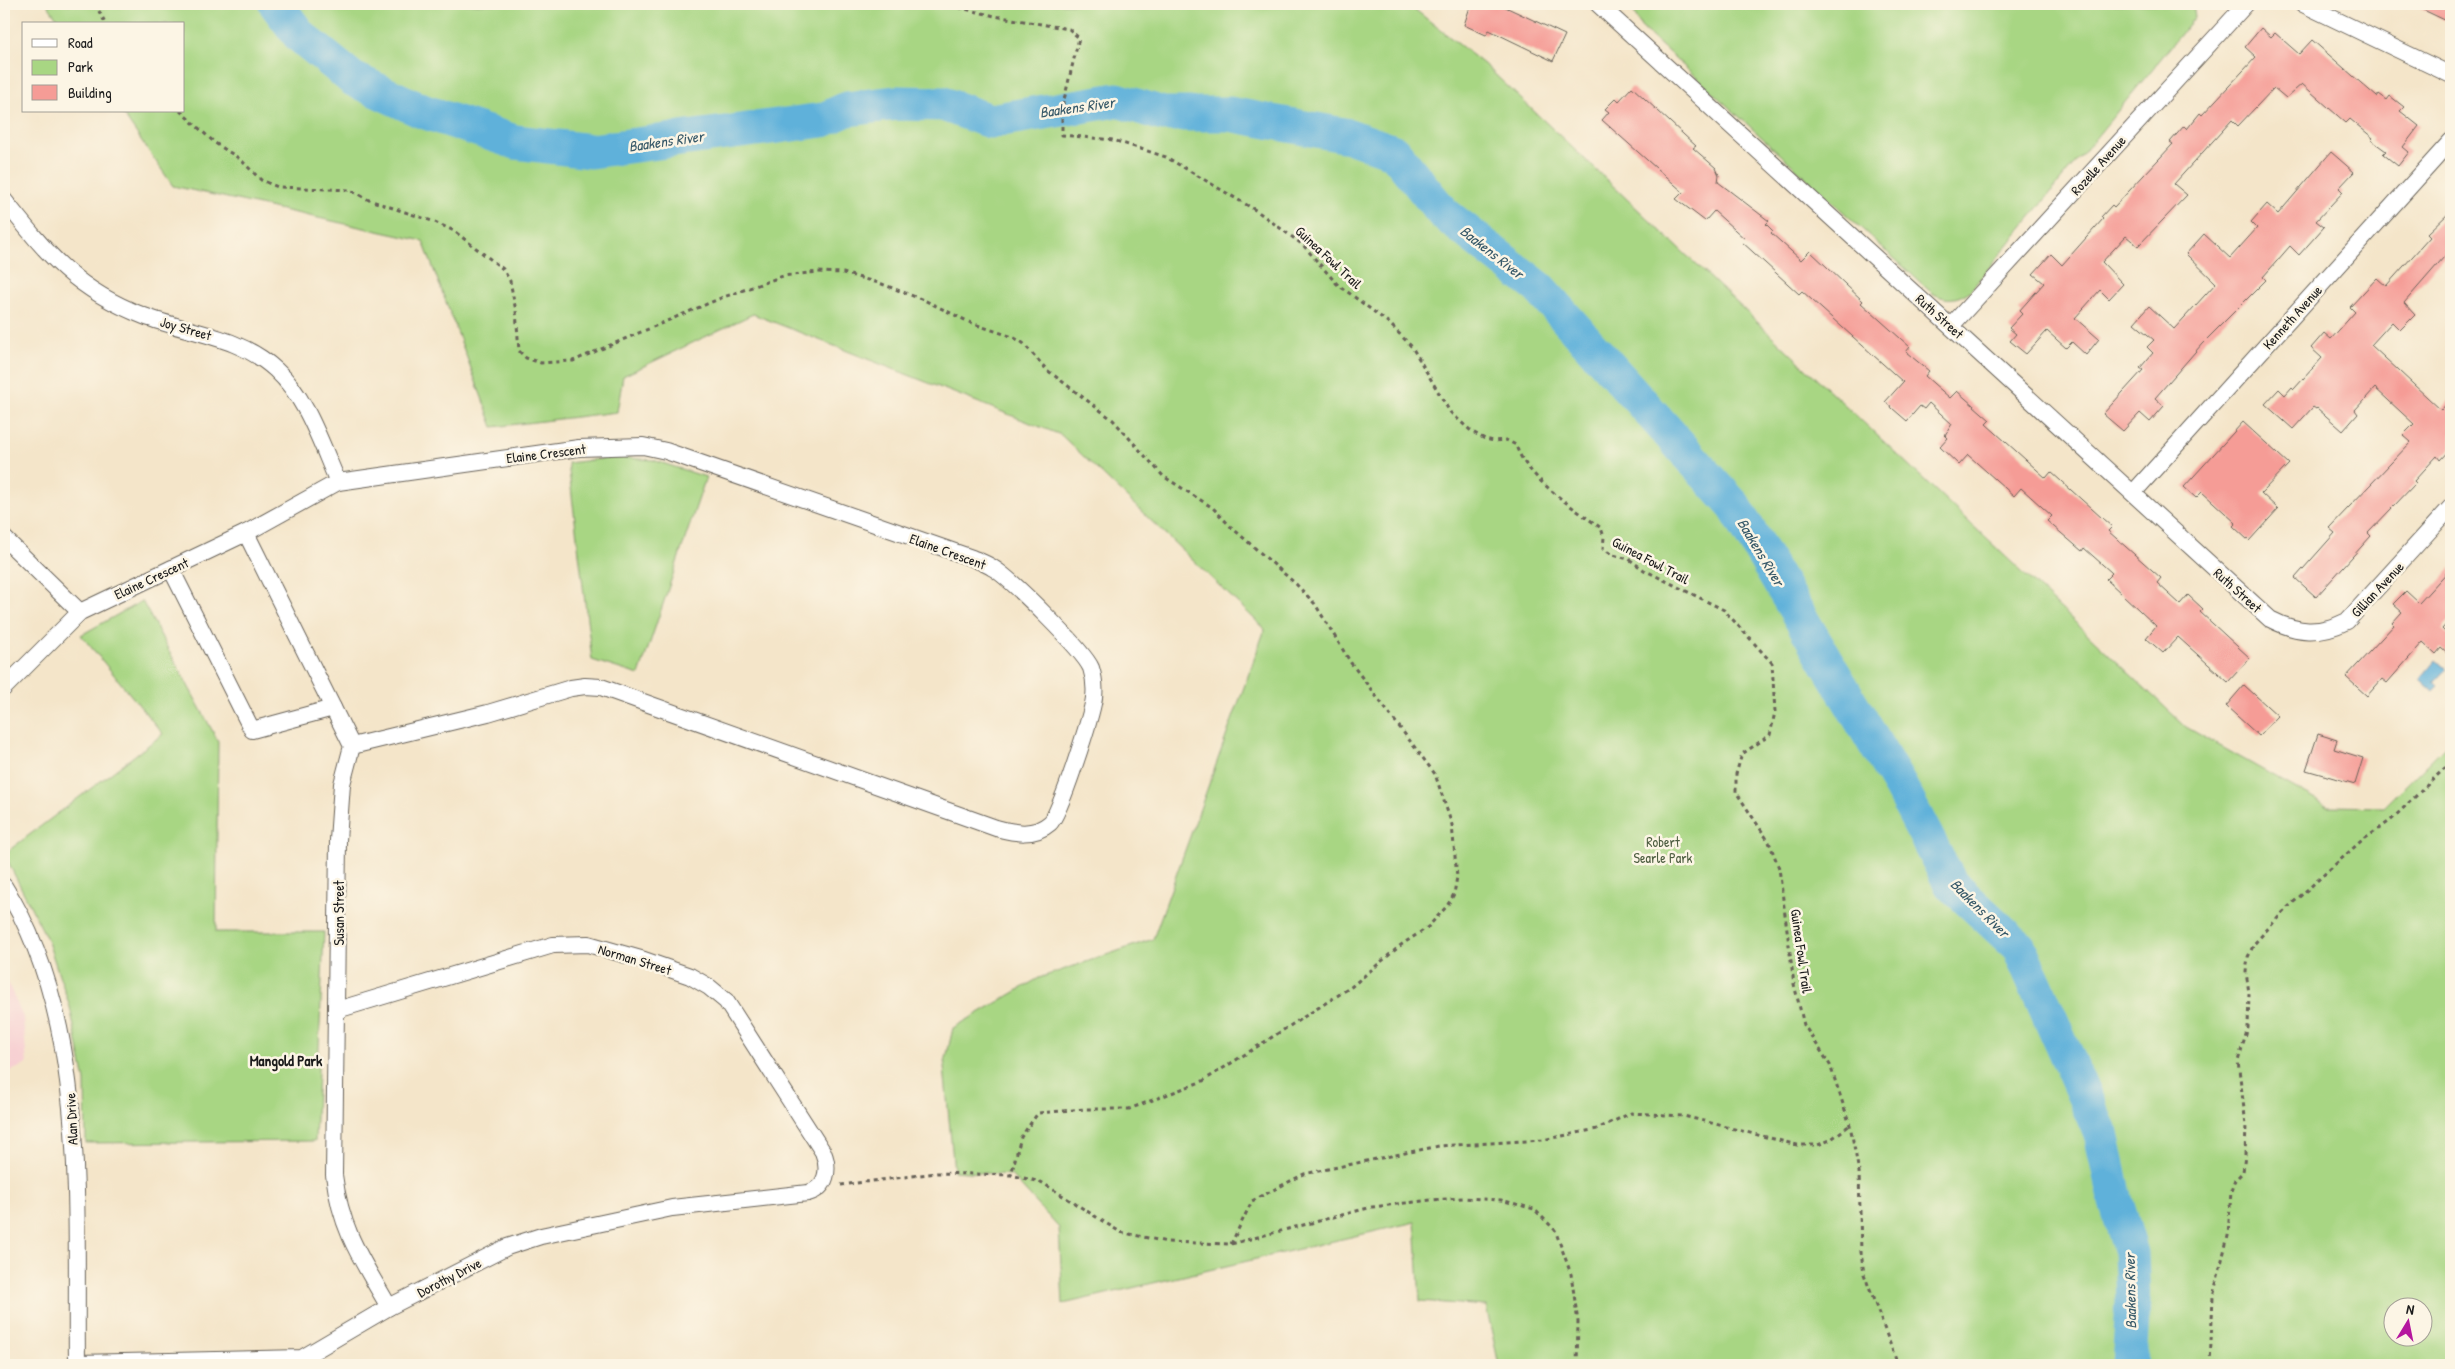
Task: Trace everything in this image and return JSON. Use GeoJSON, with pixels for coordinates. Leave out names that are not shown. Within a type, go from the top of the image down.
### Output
{"type":"FeatureCollection","features":[{"type":"Feature","properties":{"kind":"street","name":"Ruth Street"},"geometry":{"type":"LineString","coordinates":[[1598,4],[1613,9],[1951,326],[2270,619],[2283,626]]}},
{"type":"Feature","properties":{"kind":"street","name":"Rozelle Avenue"},"geometry":{"type":"LineString","coordinates":[[1951,326],[2246,4]]}},
{"type":"Feature","properties":{"kind":"street"},"geometry":{"type":"LineString","coordinates":[[2303,4],[2451,75]]}},
{"type":"Feature","properties":{"kind":"street","name":"Kenneth Avenue"},"geometry":{"type":"LineString","coordinates":[[2133,493],[2451,142]]}},
{"type":"Feature","properties":{"kind":"street","name":"Joy Street"},"geometry":{"type":"LineString","coordinates":[[4,200],[60,267],[107,300],[145,316],[244,347],[276,369],[291,384],[302,404],[338,482]]}},
{"type":"Feature","properties":{"kind":"street","name":"Elaine Crescent"},"geometry":{"type":"LineString","coordinates":[[4,688],[80,612],[246,533],[338,482],[579,448],[642,446],[666,451],[972,558],[994,568],[1072,641],[1090,666],[1094,680],[1094,698],[1064,799],[1052,822],[1036,831],[1019,834],[996,828],[601,688],[585,686],[571,688],[488,713],[352,746]]}},
{"type":"Feature","properties":{"kind":"street","name":"Gillian Avenue"},"geometry":{"type":"LineString","coordinates":[[2283,626],[2302,631],[2318,631],[2334,628],[2347,621],[2451,507]]}},
{"type":"Feature","properties":{"kind":"street"},"geometry":{"type":"LineString","coordinates":[[246,533],[352,746]]}},
{"type":"Feature","properties":{"kind":"street"},"geometry":{"type":"LineString","coordinates":[[4,538],[80,612]]}},
{"type":"Feature","properties":{"kind":"street"},"geometry":{"type":"LineString","coordinates":[[170,569],[252,730],[333,708]]}},
{"type":"Feature","properties":{"kind":"street","name":"Susan Street"},"geometry":{"type":"LineString","coordinates":[[352,746],[342,784],[338,840],[338,1010],[334,1175],[336,1195],[349,1237],[389,1308]]}},
{"type":"Feature","properties":{"kind":"street","name":"Alan Drive"},"geometry":{"type":"LineString","coordinates":[[4,886],[16,904],[45,974],[64,1053],[72,1128],[76,1228],[77,1364]]}},
{"type":"Feature","properties":{"kind":"street","name":"Norman Street"},"geometry":{"type":"LineString","coordinates":[[338,1010],[553,946],[588,944],[690,976],[709,987],[726,1001],[823,1152],[826,1165],[822,1184]]}},
{"type":"Feature","properties":{"kind":"street","name":"Dorothy Drive"},"geometry":{"type":"LineString","coordinates":[[77,1364],[303,1362],[389,1308],[507,1247],[541,1236],[672,1208],[795,1195],[815,1191],[822,1184]]}},
{"type":"Feature","properties":{"kind":"path"},"geometry":{"type":"LineString","coordinates":[[95,4],[105,22]]}},
{"type":"Feature","properties":{"kind":"path","name":"Guinea Fowl Trail"},"geometry":{"type":"LineString","coordinates":[[943,4],[995,16],[1070,29],[1079,38],[1062,108],[1062,134],[1113,140],[1166,157],[1257,210],[1303,244],[1337,284],[1389,323],[1412,347],[1450,412],[1470,431],[1485,439],[1494,441],[1506,440],[1516,445],[1519,456],[1550,489],[1601,528],[1604,537],[1603,549],[1613,555],[1629,559],[1651,574],[1724,610],[1772,663],[1774,712],[1770,735],[1742,754],[1736,774],[1736,792],[1769,842],[1779,868],[1794,984],[1804,1025],[1830,1065],[1850,1125],[1859,1172],[1861,1252],[1864,1274],[1898,1365]]}},
{"type":"Feature","properties":{"kind":"path"},"geometry":{"type":"LineString","coordinates":[[2210,1365],[2213,1296],[2228,1236],[2231,1191],[2235,1180],[2243,1172],[2245,1155],[2246,1124],[2238,1061],[2248,1028],[2246,972],[2248,958],[2254,944],[2286,909],[2360,842],[2390,821],[2451,762]]}},
{"type":"Feature","properties":{"kind":"path"},"geometry":{"type":"LineString","coordinates":[[1230,1244],[1252,1201],[1304,1174],[1440,1146],[1542,1140],[1597,1129],[1631,1113],[1684,1116],[1797,1145],[1818,1145],[1830,1140],[1850,1125]]}},
{"type":"Feature","properties":{"kind":"path"},"geometry":{"type":"LineString","coordinates":[[822,1184],[937,1173],[1011,1175],[1041,1182],[1120,1232],[1167,1242],[1230,1244],[1372,1207],[1463,1198],[1501,1200],[1534,1209],[1555,1230],[1572,1274],[1578,1322],[1577,1365]]}},
{"type":"Feature","properties":{"kind":"shaded area"},"geometry":{"type":"Polygon","coordinates":[[[4,974],[23,1017],[27,1064],[4,1074],[4,974]]]}},
{"type":"Feature","properties":{"kind":"green space","name":"Robert Searle Park"},"geometry":{"type":"Polygon","coordinates":[[[47,4],[1408,4],[1485,65],[2186,727],[2327,806],[2384,807],[2451,740],[2451,1365],[1499,1365],[1486,1306],[1420,1301],[1415,1222],[1063,1304],[1059,1228],[1011,1175],[954,1171],[944,1067],[953,1028],[1039,978],[1153,939],[1265,629],[1061,435],[753,314],[623,376],[617,412],[493,427],[423,241],[173,186],[122,112],[185,112],[185,22],[60,22],[47,4]]]}},
{"type":"Feature","properties":{"kind":"green space"},"geometry":{"type":"Polygon","coordinates":[[[1635,4],[2193,4],[2195,17],[1970,291],[1960,296],[1947,298],[1932,293],[1641,27],[1633,11],[1635,4]]]}},
{"type":"Feature","properties":{"kind":"green space"},"geometry":{"type":"Polygon","coordinates":[[[616,457],[653,460],[706,477],[639,675],[592,660],[568,463],[616,457]]]}},
{"type":"Feature","properties":{"kind":"green space"},"geometry":{"type":"Polygon","coordinates":[[[142,601],[218,741],[216,932],[324,932],[315,1141],[86,1143],[85,1081],[70,1007],[47,939],[4,854],[163,734],[81,635],[142,601]]]}},
{"type":"Feature","properties":{"kind":"water"},"geometry":{"type":"Polygon","coordinates":[[[2436,660],[2446,669],[2434,682],[2438,686],[2433,691],[2420,679],[2436,660]]]}},
{"type":"Feature","properties":{"kind":"building"},"geometry":{"type":"Polygon","coordinates":[[[1471,4],[1499,4],[1565,35],[1553,61],[1489,30],[1486,35],[1464,25],[1471,4]]]}},
{"type":"Feature","properties":{"kind":"building"},"geometry":{"type":"Polygon","coordinates":[[[2411,4],[2451,4],[2451,23],[2411,4]]]}},
{"type":"Feature","properties":{"kind":"building"},"geometry":{"type":"Polygon","coordinates":[[[2261,28],[2271,37],[2275,33],[2299,54],[2312,40],[2377,97],[2379,94],[2387,100],[2390,96],[2404,107],[2400,111],[2419,126],[2403,147],[2409,152],[2398,166],[2383,154],[2386,151],[2371,140],[2373,138],[2350,119],[2346,123],[2302,84],[2286,98],[2274,88],[2238,126],[2232,120],[2174,184],[2187,195],[2138,246],[2126,236],[2102,262],[2123,284],[2109,299],[2100,290],[2075,318],[2099,339],[2086,355],[2072,342],[2066,348],[2047,331],[2026,354],[2010,341],[2016,334],[2009,328],[2022,314],[2019,311],[2044,283],[2033,274],[2051,254],[2062,265],[2103,219],[2101,217],[2112,205],[2114,207],[2173,144],[2170,142],[2184,126],[2187,129],[2200,113],[2202,115],[2256,57],[2245,47],[2261,28]]]}},
{"type":"Feature","properties":{"kind":"building"},"geometry":{"type":"Polygon","coordinates":[[[1632,87],[1696,146],[1693,148],[1716,168],[1719,175],[1718,182],[1769,221],[1766,224],[1773,231],[1771,233],[1801,260],[1810,251],[1863,301],[1861,303],[1910,347],[1906,352],[1929,371],[1925,376],[1950,398],[1957,391],[1990,420],[1986,424],[2046,478],[2051,472],[2112,527],[2108,531],[2161,578],[2157,583],[2180,604],[2188,595],[2203,609],[2200,612],[2250,658],[2228,682],[2178,637],[2163,653],[2146,638],[2156,626],[2106,579],[2112,573],[2084,548],[2082,551],[2047,521],[2052,516],[2021,488],[2014,496],[1968,455],[1959,465],[1940,447],[1948,438],[1945,435],[1952,424],[1929,403],[1924,409],[1920,406],[1907,421],[1885,402],[1903,382],[1802,291],[1799,294],[1742,242],[1745,239],[1714,211],[1705,221],[1676,199],[1683,192],[1602,120],[1609,112],[1605,109],[1616,98],[1619,101],[1632,87]]]}},
{"type":"Feature","properties":{"kind":"building"},"geometry":{"type":"Polygon","coordinates":[[[2331,152],[2354,172],[2339,188],[2343,192],[2316,221],[2324,227],[2299,255],[2290,246],[2263,277],[2266,280],[2202,344],[2155,398],[2164,406],[2150,422],[2140,413],[2123,431],[2103,414],[2143,370],[2140,368],[2153,353],[2147,347],[2154,340],[2134,323],[2149,306],[2174,329],[2216,283],[2186,254],[2204,234],[2230,258],[2257,228],[2251,222],[2267,204],[2278,214],[2331,152]]]}},
{"type":"Feature","properties":{"kind":"building"},"geometry":{"type":"Polygon","coordinates":[[[2451,211],[2451,249],[2404,303],[2415,315],[2400,330],[2392,322],[2371,345],[2441,410],[2451,399],[2451,448],[2440,460],[2437,456],[2414,481],[2416,483],[2368,533],[2371,536],[2316,597],[2295,578],[2335,533],[2329,528],[2411,442],[2403,435],[2414,424],[2375,388],[2355,410],[2358,414],[2343,431],[2317,408],[2313,407],[2293,429],[2265,404],[2279,389],[2285,395],[2292,387],[2294,389],[2322,358],[2311,348],[2324,333],[2331,339],[2355,312],[2350,307],[2377,278],[2386,286],[2430,237],[2427,234],[2451,211]]]}},
{"type":"Feature","properties":{"kind":"building"},"geometry":{"type":"Polygon","coordinates":[[[2243,422],[2289,464],[2261,493],[2278,509],[2249,541],[2233,526],[2236,523],[2202,492],[2196,498],[2184,487],[2243,422]]]}},
{"type":"Feature","properties":{"kind":"building"},"geometry":{"type":"Polygon","coordinates":[[[2451,568],[2451,619],[2442,629],[2451,638],[2451,657],[2441,648],[2436,654],[2423,642],[2387,683],[2382,679],[2367,696],[2346,677],[2394,625],[2392,623],[2402,612],[2393,604],[2406,591],[2419,603],[2451,568]]]}},
{"type":"Feature","properties":{"kind":"building"},"geometry":{"type":"Polygon","coordinates":[[[2244,685],[2278,716],[2259,736],[2226,706],[2244,685]]]}},
{"type":"Feature","properties":{"kind":"building"},"geometry":{"type":"Polygon","coordinates":[[[2318,734],[2337,740],[2334,749],[2363,758],[2355,784],[2306,770],[2318,734]]]}},
{"type":"Feature","properties":{"kind":"waterway","name":"Baakens River"},"geometry":{"type":"LineString","coordinates":[[276,4],[300,36],[353,79],[422,111],[515,142],[591,151],[823,120],[847,109],[897,103],[943,104],[990,121],[1117,100],[1163,114],[1229,114],[1349,136],[1394,152],[1443,213],[1539,288],[1735,507],[1900,786],[1951,884],[2019,947],[2101,1134],[2116,1202],[2131,1252],[2133,1302],[2129,1365]]}},
{"type":"Feature","properties":{"kind":"district","name":"Mangold Park"},"geometry":{"type":"Point","coordinates":[286,1060]}}]}
